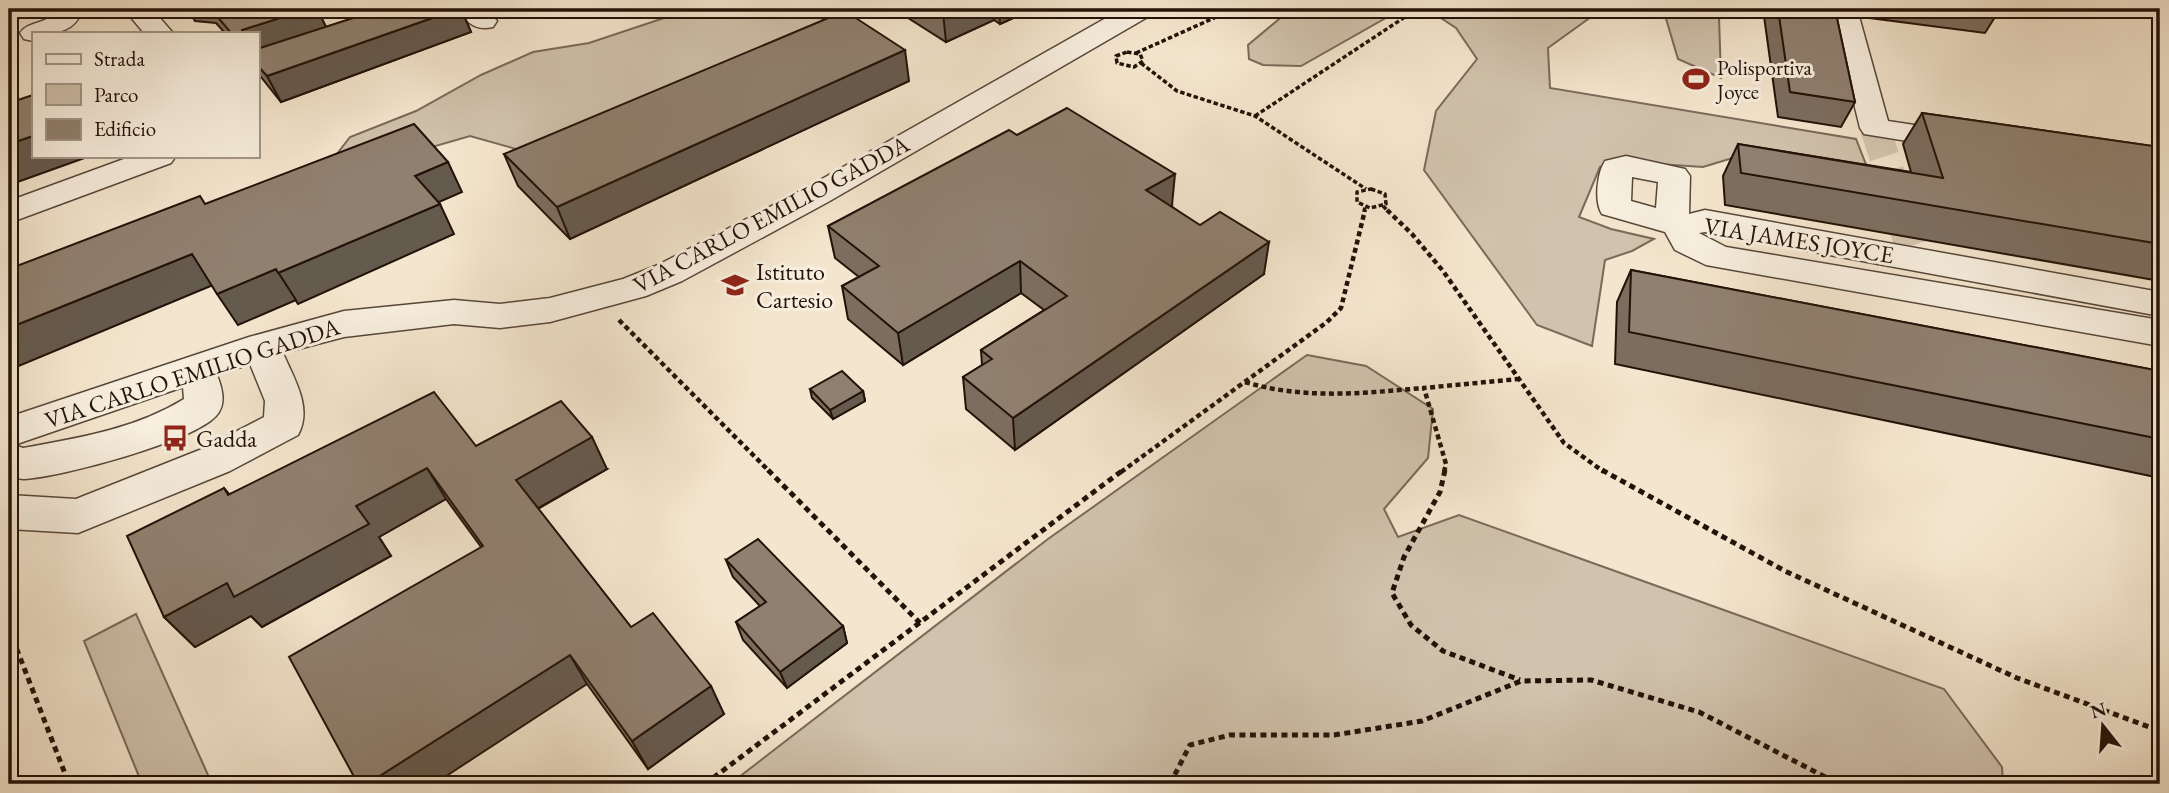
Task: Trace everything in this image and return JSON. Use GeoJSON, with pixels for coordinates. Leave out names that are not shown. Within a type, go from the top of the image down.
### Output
{"type":"FeatureCollection","features":[{"type":"Feature","properties":{"kind":"street"},"geometry":{"type":"LineString","coordinates":[[9,11],[20,9]]}},
{"type":"Feature","properties":{"kind":"street"},"geometry":{"type":"LineString","coordinates":[[36,32],[58,25],[68,17],[70,9]]}},
{"type":"Feature","properties":{"kind":"street"},"geometry":{"type":"LineString","coordinates":[[137,9],[158,32]]}},
{"type":"Feature","properties":{"kind":"street","name":"VIA CARLO EMILIO GADDA"},"geometry":{"type":"LineString","coordinates":[[9,432],[262,346],[344,324],[397,316],[454,312],[500,316],[598,300],[670,273],[805,201],[1141,9]]}},
{"type":"Feature","properties":{"kind":"street"},"geometry":{"type":"LineString","coordinates":[[1844,9],[1875,128],[1997,146]]}},
{"type":"Feature","properties":{"kind":"street"},"geometry":{"type":"LineString","coordinates":[[9,41],[32,33]]}},
{"type":"Feature","properties":{"kind":"street"},"geometry":{"type":"LineString","coordinates":[[9,213],[155,158]]}},
{"type":"Feature","properties":{"kind":"street","name":"VIA JAMES JOYCE"},"geometry":{"type":"LineString","coordinates":[[2160,304],[1726,224],[1705,221],[1678,225],[1687,242],[1718,257],[2160,333]]}},
{"type":"Feature","properties":{"kind":"street"},"geometry":{"type":"LineString","coordinates":[[9,512],[78,516],[216,460],[284,425],[284,401],[262,346]]}},
{"type":"Feature","properties":{"kind":"street"},"geometry":{"type":"LineString","coordinates":[[9,459],[22,464],[90,451],[172,425],[201,406],[204,391],[196,368]]}},
{"type":"Feature","properties":{"kind":"path"},"geometry":{"type":"LineString","coordinates":[[1141,63],[1125,67],[1116,61],[1119,54],[1136,53],[1234,9]]}},
{"type":"Feature","properties":{"kind":"path"},"geometry":{"type":"LineString","coordinates":[[1255,116],[1417,9]]}},
{"type":"Feature","properties":{"kind":"path"},"geometry":{"type":"LineString","coordinates":[[1136,53],[1143,59],[1141,63]]}},
{"type":"Feature","properties":{"kind":"path"},"geometry":{"type":"LineString","coordinates":[[1141,63],[1177,91],[1255,116],[1366,189],[1385,194],[1388,201],[1383,206],[1365,207],[1357,202],[1355,195],[1366,189]]}},
{"type":"Feature","properties":{"kind":"path"},"geometry":{"type":"LineString","coordinates":[[1383,206],[1412,234],[1443,271],[1564,443],[1605,473],[1785,571],[2017,678],[2160,731]]}},
{"type":"Feature","properties":{"kind":"path"},"geometry":{"type":"LineString","coordinates":[[705,784],[1327,321],[1340,308],[1363,229],[1365,207]]}},
{"type":"Feature","properties":{"kind":"path"},"geometry":{"type":"LineString","coordinates":[[598,300],[920,623]]}},
{"type":"Feature","properties":{"kind":"path"},"geometry":{"type":"LineString","coordinates":[[1244,382],[1267,390],[1311,396],[1518,379]]}},
{"type":"Feature","properties":{"kind":"path"},"geometry":{"type":"LineString","coordinates":[[1424,388],[1446,464],[1440,492],[1404,558],[1392,593],[1411,625],[1443,651],[1521,681]]}},
{"type":"Feature","properties":{"kind":"path"},"geometry":{"type":"LineString","coordinates":[[9,629],[69,784]]}},
{"type":"Feature","properties":{"kind":"path"},"geometry":{"type":"LineString","coordinates":[[1170,784],[1190,745],[1230,735],[1334,735],[1422,721],[1521,681],[1591,680],[1699,712],[1839,784]]}},
{"type":"Feature","properties":{"kind":"green space"},"geometry":{"type":"Polygon","coordinates":[[[691,9],[779,9],[783,12],[821,16],[828,33],[541,156],[470,136],[363,167],[337,154],[350,137],[416,111],[481,75],[533,52],[589,43],[691,9]]]}},
{"type":"Feature","properties":{"kind":"green space"},"geometry":{"type":"Polygon","coordinates":[[[1291,9],[1427,9],[1400,10],[1301,66],[1263,65],[1249,59],[1248,45],[1291,9]]]}},
{"type":"Feature","properties":{"kind":"green space"},"geometry":{"type":"Polygon","coordinates":[[[1427,9],[1602,9],[1548,48],[1550,88],[1856,139],[1867,167],[1749,153],[1703,167],[1628,162],[1600,167],[1579,217],[1611,229],[1654,239],[1632,251],[1605,260],[1592,346],[1537,325],[1424,170],[1436,111],[1477,59],[1456,28],[1427,9]]]}},
{"type":"Feature","properties":{"kind":"green space"},"geometry":{"type":"Polygon","coordinates":[[[1646,9],[1711,9],[1719,17],[1721,78],[1678,59],[1664,12],[1646,9]]]}},
{"type":"Feature","properties":{"kind":"green space"},"geometry":{"type":"Polygon","coordinates":[[[1307,355],[1366,366],[1433,409],[1428,458],[1384,509],[1398,537],[1459,515],[1944,689],[2002,767],[2003,784],[730,784],[1048,539],[1307,355]]]}},
{"type":"Feature","properties":{"kind":"green space"},"geometry":{"type":"Polygon","coordinates":[[[136,614],[212,784],[142,784],[84,641],[136,614]]]}},
{"type":"Feature","properties":{"kind":"building"},"geometry":{"type":"Polygon","coordinates":[[[211,9],[308,9],[242,32],[230,32],[211,9]]]}},
{"type":"Feature","properties":{"kind":"building"},"geometry":{"type":"Polygon","coordinates":[[[381,9],[458,9],[267,76],[259,67],[259,48],[381,9]]]}},
{"type":"Feature","properties":{"kind":"building"},"geometry":{"type":"Polygon","coordinates":[[[1778,9],[1835,9],[1855,102],[1790,92],[1778,9]]]}},
{"type":"Feature","properties":{"kind":"building"},"geometry":{"type":"Polygon","coordinates":[[[845,11],[905,50],[557,207],[504,154],[845,11]]]}},
{"type":"Feature","properties":{"kind":"building"},"geometry":{"type":"Polygon","coordinates":[[[32,95],[32,136],[9,144],[9,103],[32,95]]]}},
{"type":"Feature","properties":{"kind":"building"},"geometry":{"type":"Polygon","coordinates":[[[1067,108],[1175,174],[1146,190],[1200,225],[1220,212],[1269,242],[1013,418],[963,377],[992,359],[981,350],[1067,296],[1020,261],[898,333],[842,286],[879,266],[828,226],[1009,130],[1017,135],[1067,108]]]}},
{"type":"Feature","properties":{"kind":"building"},"geometry":{"type":"Polygon","coordinates":[[[1922,113],[2160,147],[2160,244],[1741,173],[1738,144],[1943,178],[1922,113]]]}},
{"type":"Feature","properties":{"kind":"building"},"geometry":{"type":"Polygon","coordinates":[[[414,124],[448,162],[415,176],[440,204],[278,273],[276,269],[217,294],[192,254],[9,328],[9,269],[200,196],[205,204],[414,124]]]}},
{"type":"Feature","properties":{"kind":"building"},"geometry":{"type":"Polygon","coordinates":[[[1631,270],[2160,371],[2160,439],[1629,332],[1631,270]]]}},
{"type":"Feature","properties":{"kind":"building"},"geometry":{"type":"Polygon","coordinates":[[[842,371],[863,391],[830,410],[810,389],[842,371]]]}},
{"type":"Feature","properties":{"kind":"building"},"geometry":{"type":"Polygon","coordinates":[[[434,392],[476,446],[561,401],[592,437],[516,480],[631,627],[653,613],[711,686],[632,741],[570,655],[367,784],[358,784],[289,657],[483,546],[427,468],[356,506],[369,524],[234,597],[227,583],[164,617],[127,536],[224,488],[228,495],[434,392]]]}},
{"type":"Feature","properties":{"kind":"building"},"geometry":{"type":"Polygon","coordinates":[[[758,539],[843,626],[780,672],[736,622],[766,602],[726,560],[758,539]]]}},
{"type":"Feature","properties":{"kind":"tunnel"},"geometry":{"type":"LineString","coordinates":[[1875,128],[1902,212]]}},
{"type":"Feature","properties":{"kind":"tunnel"},"geometry":{"type":"LineString","coordinates":[[1902,210],[1918,260]]}},
{"type":"Feature","properties":{"kind":"place","name":"Polisportiva Joyce"},"geometry":{"type":"Point","coordinates":[1696,79]}},
{"type":"Feature","properties":{"kind":"place","name":"Istituto Cartesio"},"geometry":{"type":"Point","coordinates":[735,285]}},
{"type":"Feature","properties":{"kind":"place","name":"Gadda"},"geometry":{"type":"Point","coordinates":[175,438]}}]}
